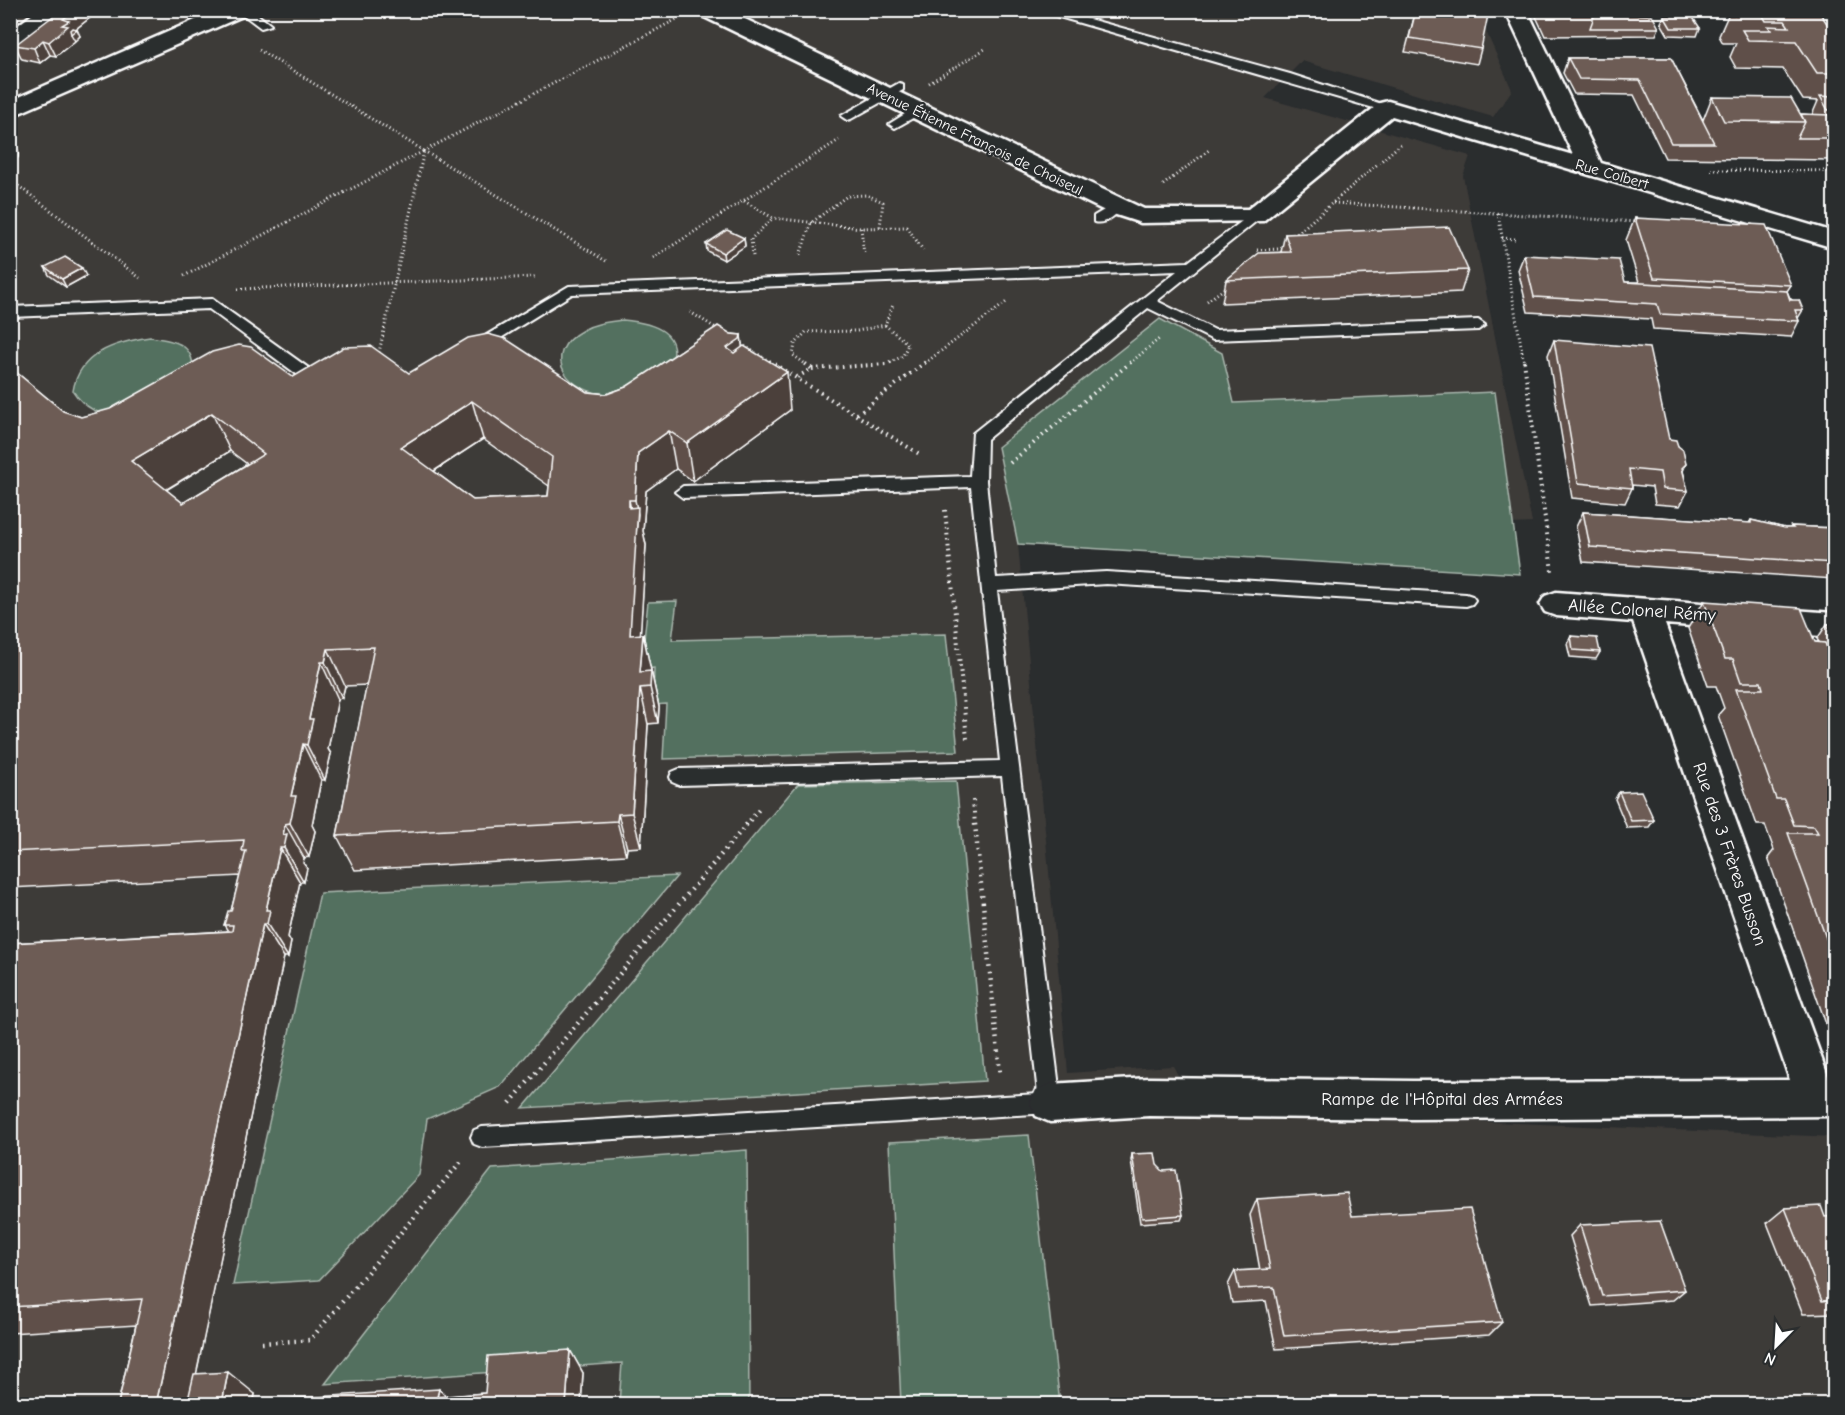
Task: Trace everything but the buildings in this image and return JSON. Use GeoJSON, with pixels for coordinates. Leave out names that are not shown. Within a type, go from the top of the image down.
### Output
{"type":"FeatureCollection","features":[{"type":"Feature","properties":{"kind":"street"},"geometry":{"type":"LineString","coordinates":[[10,42],[52,10]]}},
{"type":"Feature","properties":{"kind":"street"},"geometry":{"type":"LineString","coordinates":[[10,110],[237,10]]}},
{"type":"Feature","properties":{"kind":"street","name":"Avenue Étienne François de Choiseul"},"geometry":{"type":"LineString","coordinates":[[708,10],[899,104],[1107,213],[1141,216],[1254,216]]}},
{"type":"Feature","properties":{"kind":"street"},"geometry":{"type":"LineString","coordinates":[[1516,10],[1591,168]]}},
{"type":"Feature","properties":{"kind":"street"},"geometry":{"type":"LineString","coordinates":[[1254,216],[1388,108]]}},
{"type":"Feature","properties":{"kind":"street","name":"Rue Colbert"},"geometry":{"type":"LineString","coordinates":[[1388,108],[1834,240]]}},
{"type":"Feature","properties":{"kind":"street","name":"Allée Colonel Rémy"},"geometry":{"type":"LineString","coordinates":[[1557,604],[1834,625]]}},
{"type":"Feature","properties":{"kind":"street","name":"Rue des 3 Frères Busson"},"geometry":{"type":"LineString","coordinates":[[1645,611],[1825,1098]]}},
{"type":"Feature","properties":{"kind":"street","name":"Rampe de l'Hôpital des Armées"},"geometry":{"type":"LineString","coordinates":[[1050,1103],[1149,1097],[1413,1100],[1825,1098]]}},
{"type":"Feature","properties":{"kind":"lane"},"geometry":{"type":"LineString","coordinates":[[243,10],[265,25]]}},
{"type":"Feature","properties":{"kind":"lane"},"geometry":{"type":"LineString","coordinates":[[1041,10],[1286,77],[1388,108]]}},
{"type":"Feature","properties":{"kind":"lane"},"geometry":{"type":"LineString","coordinates":[[847,116],[899,104]]}},
{"type":"Feature","properties":{"kind":"lane"},"geometry":{"type":"LineString","coordinates":[[482,1137],[1050,1103],[987,585],[978,475],[979,437],[1254,216]]}},
{"type":"Feature","properties":{"kind":"lane"},"geometry":{"type":"LineString","coordinates":[[458,358],[569,290],[1192,266]]}},
{"type":"Feature","properties":{"kind":"lane"},"geometry":{"type":"LineString","coordinates":[[1147,302],[1213,334],[1478,325]]}},
{"type":"Feature","properties":{"kind":"lane"},"geometry":{"type":"LineString","coordinates":[[10,312],[212,304],[339,397]]}},
{"type":"Feature","properties":{"kind":"lane"},"geometry":{"type":"LineString","coordinates":[[683,492],[978,475]]}},
{"type":"Feature","properties":{"kind":"lane"},"geometry":{"type":"LineString","coordinates":[[987,585],[1106,578],[1466,600]]}},
{"type":"Feature","properties":{"kind":"lane"},"geometry":{"type":"LineString","coordinates":[[679,777],[1011,768]]}},
{"type":"Feature","properties":{"kind":"path"},"geometry":{"type":"LineString","coordinates":[[177,280],[683,15]]}},
{"type":"Feature","properties":{"kind":"path"},"geometry":{"type":"LineString","coordinates":[[249,44],[608,262]]}},
{"type":"Feature","properties":{"kind":"path"},"geometry":{"type":"LineString","coordinates":[[899,104],[985,49]]}},
{"type":"Feature","properties":{"kind":"path"},"geometry":{"type":"LineString","coordinates":[[648,262],[840,139]]}},
{"type":"Feature","properties":{"kind":"path"},"geometry":{"type":"LineString","coordinates":[[377,363],[424,151]]}},
{"type":"Feature","properties":{"kind":"path"},"geometry":{"type":"LineString","coordinates":[[10,179],[147,284]]}},
{"type":"Feature","properties":{"kind":"path"},"geometry":{"type":"LineString","coordinates":[[800,256],[811,223],[847,196],[867,195],[883,202],[880,227]]}},
{"type":"Feature","properties":{"kind":"path"},"geometry":{"type":"LineString","coordinates":[[744,201],[773,218],[861,228],[907,226],[925,253]]}},
{"type":"Feature","properties":{"kind":"path"},"geometry":{"type":"LineString","coordinates":[[1498,213],[1521,342],[1557,604]]}},
{"type":"Feature","properties":{"kind":"path"},"geometry":{"type":"LineString","coordinates":[[753,259],[752,238],[773,218]]}},
{"type":"Feature","properties":{"kind":"path"},"geometry":{"type":"LineString","coordinates":[[861,228],[864,255]]}},
{"type":"Feature","properties":{"kind":"path"},"geometry":{"type":"LineString","coordinates":[[1503,238],[1515,240]]}},
{"type":"Feature","properties":{"kind":"path"},"geometry":{"type":"LineString","coordinates":[[1270,255],[1279,249]]}},
{"type":"Feature","properties":{"kind":"path"},"geometry":{"type":"LineString","coordinates":[[885,325],[903,277]]}},
{"type":"Feature","properties":{"kind":"path"},"geometry":{"type":"LineString","coordinates":[[737,341],[941,468],[978,475],[1006,467],[1182,320],[1235,281]]}},
{"type":"Feature","properties":{"kind":"path"},"geometry":{"type":"LineString","coordinates":[[658,286],[658,293],[727,335]]}},
{"type":"Feature","properties":{"kind":"path"},"geometry":{"type":"LineString","coordinates":[[797,378],[812,369],[887,364],[903,356],[908,344],[885,325]]}},
{"type":"Feature","properties":{"kind":"path"},"geometry":{"type":"LineString","coordinates":[[812,369],[793,355],[796,339],[803,332],[816,329],[854,331],[885,325]]}},
{"type":"Feature","properties":{"kind":"path"},"geometry":{"type":"LineString","coordinates":[[262,1344],[310,1340],[789,774]]}},
{"type":"Feature","properties":{"kind":"shaded area"},"geometry":{"type":"Polygon","coordinates":[[[10,11],[1477,11],[1512,90],[1493,117],[1302,61],[1265,98],[1470,156],[1463,176],[1532,523],[1018,545],[1068,1073],[1173,1066],[1196,1109],[1834,1137],[1834,1404],[11,1404],[10,11]]]}},
{"type":"Feature","properties":{"kind":"green space"},"geometry":{"type":"Polygon","coordinates":[[[1160,319],[1222,353],[1234,403],[1495,392],[1520,574],[1018,544],[998,447],[1160,319]]]}},
{"type":"Feature","properties":{"kind":"green space"},"geometry":{"type":"Polygon","coordinates":[[[623,320],[655,327],[670,338],[674,356],[670,369],[632,388],[610,394],[595,393],[572,381],[564,372],[561,362],[562,351],[569,340],[592,326],[623,320]]]}},
{"type":"Feature","properties":{"kind":"green space"},"geometry":{"type":"Polygon","coordinates":[[[150,337],[182,345],[191,356],[193,374],[138,406],[112,414],[93,410],[73,391],[83,367],[91,359],[112,346],[150,337]]]}},
{"type":"Feature","properties":{"kind":"green space"},"geometry":{"type":"Polygon","coordinates":[[[677,601],[672,640],[946,634],[958,751],[663,759],[666,704],[653,705],[654,668],[641,669],[648,602],[677,601]]]}},
{"type":"Feature","properties":{"kind":"green space"},"geometry":{"type":"Polygon","coordinates":[[[956,781],[985,1081],[523,1108],[798,784],[956,781]]]}},
{"type":"Feature","properties":{"kind":"green space"},"geometry":{"type":"Polygon","coordinates":[[[677,876],[500,1087],[427,1119],[419,1175],[319,1280],[233,1285],[320,893],[677,876]]]}},
{"type":"Feature","properties":{"kind":"green space"},"geometry":{"type":"Polygon","coordinates":[[[1029,1135],[1060,1404],[901,1404],[889,1142],[1029,1135]]]}},
{"type":"Feature","properties":{"kind":"green space"},"geometry":{"type":"Polygon","coordinates":[[[747,1150],[749,1404],[619,1404],[622,1363],[325,1384],[492,1169],[747,1150]]]}}]}
